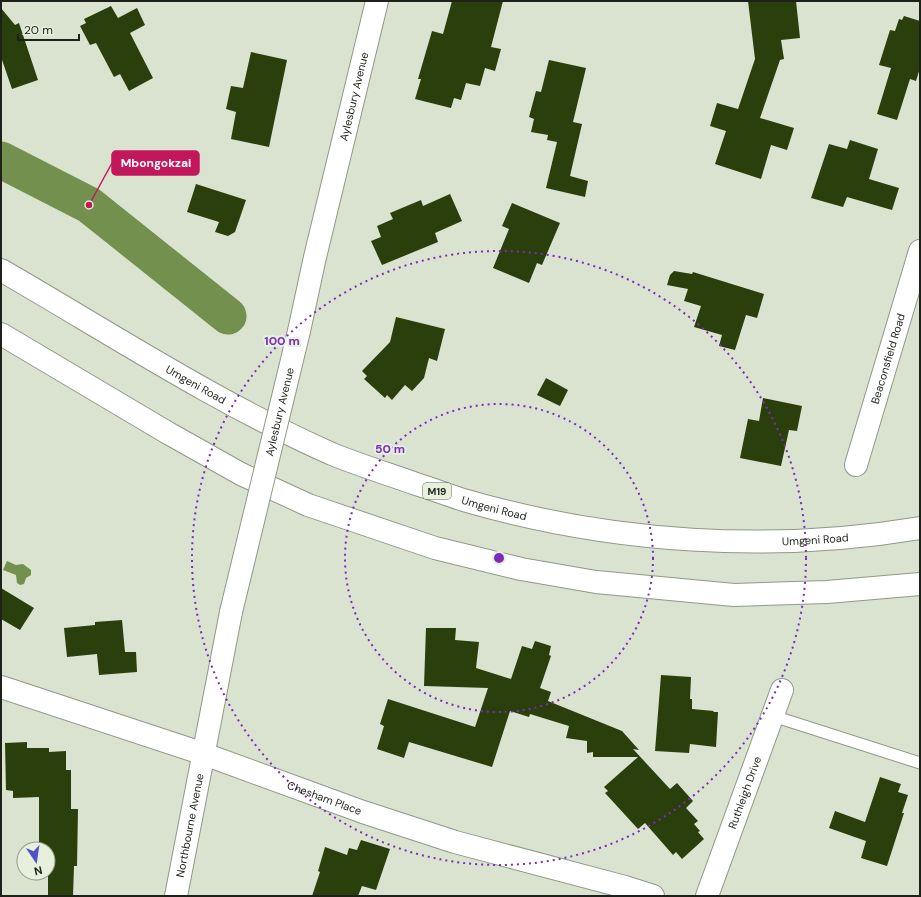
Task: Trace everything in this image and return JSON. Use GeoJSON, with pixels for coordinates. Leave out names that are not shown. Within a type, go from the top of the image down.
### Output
{"type":"FeatureCollection","features":[{"type":"Feature","properties":{"kind":"main road","name":"Aylesbury Avenue"},"geometry":{"type":"LineString","coordinates":[[204,754],[231,612],[377,1]]}},
{"type":"Feature","properties":{"kind":"main road","name":"Beaconsfield Road"},"geometry":{"type":"LineString","coordinates":[[856,465],[920,251]]}},
{"type":"Feature","properties":{"kind":"main road","name":"Umgeni Road"},"geometry":{"type":"LineString","coordinates":[[1,270],[249,414],[334,454],[374,470],[467,501],[556,522],[641,535],[711,541],[776,542],[841,538],[920,528]]}},
{"type":"Feature","properties":{"kind":"main road"},"geometry":{"type":"LineString","coordinates":[[1,334],[241,474],[308,505],[435,548],[521,569],[596,582],[668,590],[734,595],[827,592],[920,584]]}},
{"type":"Feature","properties":{"kind":"main road","name":"Chesham Place"},"geometry":{"type":"LineString","coordinates":[[1,687],[204,754],[363,812],[455,842],[625,887],[652,896]]}},
{"type":"Feature","properties":{"kind":"main road","name":"Ruthleigh Drive"},"geometry":{"type":"LineString","coordinates":[[707,896],[782,690]]}},
{"type":"Feature","properties":{"kind":"main road","name":"Northbourne Avenue"},"geometry":{"type":"LineString","coordinates":[[176,896],[204,754]]}},
{"type":"Feature","properties":{"kind":"lane"},"geometry":{"type":"LineString","coordinates":[[773,716],[920,763]]}},
{"type":"Feature","properties":{"kind":"shaded area"},"geometry":{"type":"Polygon","coordinates":[[[7,561],[16,565],[23,564],[31,570],[31,575],[26,578],[24,584],[20,585],[17,583],[16,575],[3,570],[7,561]]]}},
{"type":"Feature","properties":{"kind":"building"},"geometry":{"type":"Polygon","coordinates":[[[452,1],[503,1],[491,47],[501,49],[495,71],[485,68],[480,86],[466,83],[461,100],[454,98],[451,108],[415,99],[421,79],[418,79],[432,31],[443,34],[452,1]]]}},
{"type":"Feature","properties":{"kind":"building"},"geometry":{"type":"Polygon","coordinates":[[[748,1],[796,1],[800,38],[781,40],[784,59],[780,60],[760,118],[794,128],[787,150],[771,145],[761,179],[715,164],[726,131],[710,126],[717,103],[738,109],[755,59],[748,1]]]}},
{"type":"Feature","properties":{"kind":"building"},"geometry":{"type":"Polygon","coordinates":[[[111,6],[118,18],[137,8],[145,25],[130,33],[153,78],[129,91],[120,74],[114,77],[96,43],[90,45],[80,26],[86,23],[84,19],[111,6]]]}},
{"type":"Feature","properties":{"kind":"building"},"geometry":{"type":"Polygon","coordinates":[[[1,8],[15,25],[19,23],[38,80],[12,89],[1,57],[1,8]]]}},
{"type":"Feature","properties":{"kind":"building"},"geometry":{"type":"Polygon","coordinates":[[[904,16],[920,21],[920,68],[916,81],[910,79],[897,120],[877,114],[891,68],[879,65],[890,30],[895,31],[899,19],[902,20],[904,16]]]}},
{"type":"Feature","properties":{"kind":"building"},"geometry":{"type":"Polygon","coordinates":[[[251,52],[287,60],[269,147],[231,139],[236,112],[226,109],[231,86],[243,88],[251,52]]]}},
{"type":"Feature","properties":{"kind":"building"},"geometry":{"type":"Polygon","coordinates":[[[549,60],[586,68],[573,122],[582,124],[570,176],[588,181],[585,197],[546,188],[557,142],[547,140],[548,135],[531,132],[534,119],[529,117],[536,91],[541,92],[549,60]]]}},
{"type":"Feature","properties":{"kind":"building"},"geometry":{"type":"Polygon","coordinates":[[[850,140],[878,149],[869,179],[899,188],[892,210],[847,197],[843,207],[811,198],[829,144],[847,149],[850,140]]]}},
{"type":"Feature","properties":{"kind":"building"},"geometry":{"type":"Polygon","coordinates":[[[196,184],[246,200],[235,232],[228,236],[215,232],[219,222],[187,212],[196,184]]]}},
{"type":"Feature","properties":{"kind":"building"},"geometry":{"type":"Polygon","coordinates":[[[450,194],[462,221],[435,233],[438,242],[382,265],[371,241],[381,237],[377,226],[393,219],[390,213],[421,200],[423,206],[450,194]]]}},
{"type":"Feature","properties":{"kind":"building"},"geometry":{"type":"Polygon","coordinates":[[[512,203],[560,223],[542,265],[537,263],[529,283],[493,268],[509,229],[502,226],[512,203]]]}},
{"type":"Feature","properties":{"kind":"building"},"geometry":{"type":"Polygon","coordinates":[[[674,271],[692,274],[693,272],[764,294],[757,318],[746,315],[735,350],[719,346],[722,335],[694,327],[701,306],[684,301],[688,289],[667,285],[670,275],[674,271]]]}},
{"type":"Feature","properties":{"kind":"building"},"geometry":{"type":"Polygon","coordinates":[[[396,317],[445,329],[437,361],[429,358],[424,378],[412,391],[405,385],[392,400],[387,395],[385,398],[364,379],[367,376],[362,371],[390,342],[396,317]]]}},
{"type":"Feature","properties":{"kind":"building"},"geometry":{"type":"Polygon","coordinates":[[[546,378],[568,390],[560,406],[537,395],[546,378]]]}},
{"type":"Feature","properties":{"kind":"building"},"geometry":{"type":"Polygon","coordinates":[[[763,398],[802,406],[797,431],[789,430],[781,466],[740,458],[748,419],[759,421],[763,398]]]}},
{"type":"Feature","properties":{"kind":"building"},"geometry":{"type":"Polygon","coordinates":[[[1,588],[34,608],[20,630],[1,619],[1,588]]]}},
{"type":"Feature","properties":{"kind":"building"},"geometry":{"type":"Polygon","coordinates":[[[122,620],[125,652],[136,652],[137,672],[99,675],[97,654],[67,657],[64,628],[95,625],[95,622],[122,620]]]}},
{"type":"Feature","properties":{"kind":"building"},"geometry":{"type":"Polygon","coordinates":[[[426,628],[456,628],[455,640],[479,642],[476,668],[511,679],[522,646],[532,649],[535,641],[551,646],[549,655],[551,656],[540,688],[551,692],[548,701],[622,731],[639,750],[633,749],[670,789],[677,783],[693,801],[686,808],[698,821],[694,824],[704,839],[682,859],[676,852],[673,855],[645,823],[638,829],[605,793],[608,791],[604,787],[638,757],[593,757],[593,752],[587,753],[587,741],[566,738],[569,726],[530,714],[529,717],[510,711],[492,767],[409,742],[404,758],[377,749],[384,726],[380,724],[388,699],[475,727],[488,688],[424,686],[426,628]]]}},
{"type":"Feature","properties":{"kind":"building"},"geometry":{"type":"Polygon","coordinates":[[[661,675],[691,677],[690,699],[692,699],[692,709],[718,712],[716,747],[690,744],[689,753],[655,751],[661,675]]]}},
{"type":"Feature","properties":{"kind":"building"},"geometry":{"type":"Polygon","coordinates":[[[27,742],[27,748],[49,748],[49,752],[66,751],[66,770],[71,770],[71,809],[78,809],[77,866],[74,866],[73,896],[48,896],[48,881],[56,881],[56,841],[39,841],[39,797],[13,798],[13,791],[6,790],[5,743],[27,742]]]}},
{"type":"Feature","properties":{"kind":"building"},"geometry":{"type":"Polygon","coordinates":[[[880,777],[901,784],[898,792],[908,795],[902,813],[904,813],[887,866],[861,858],[866,841],[829,828],[835,811],[865,822],[880,777]]]}},
{"type":"Feature","properties":{"kind":"building"},"geometry":{"type":"Polygon","coordinates":[[[361,840],[390,849],[376,890],[362,886],[358,896],[312,896],[320,872],[318,871],[325,847],[347,855],[349,848],[357,850],[361,840]]]}},
{"type":"Feature","properties":{"kind":"waterway"},"geometry":{"type":"LineString","coordinates":[[1,160],[89,205],[228,316]]}},
{"type":"Feature","properties":{"kind":"place","name":"Mbongokzai"},"geometry":{"type":"Point","coordinates":[89,205]}}]}
